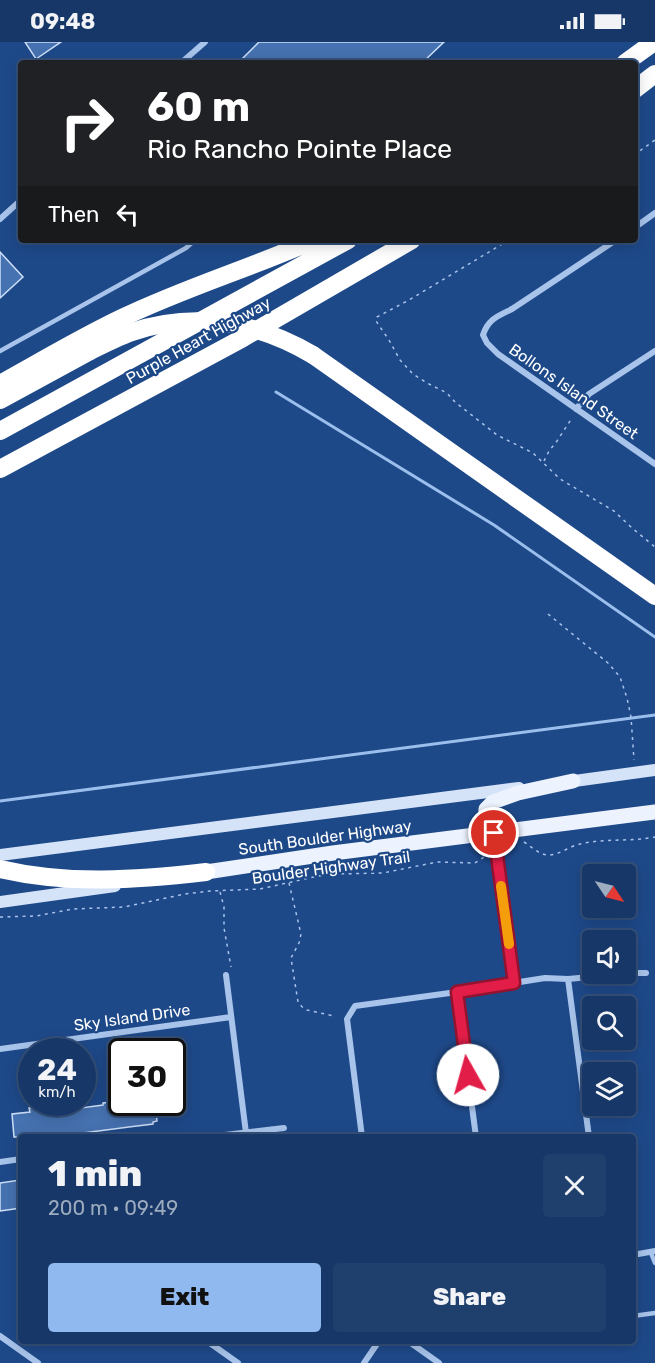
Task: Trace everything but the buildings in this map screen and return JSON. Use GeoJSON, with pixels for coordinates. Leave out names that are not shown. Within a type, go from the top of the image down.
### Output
{"type":"FeatureCollection","features":[{"type":"Feature","properties":{"kind":"highway"},"geometry":{"type":"LineString","coordinates":[[629,60],[654,42]]}},
{"type":"Feature","properties":{"kind":"highway"},"geometry":{"type":"LineString","coordinates":[[638,87],[655,74]]}},
{"type":"Feature","properties":{"kind":"highway"},"geometry":{"type":"LineString","coordinates":[[0,384],[121,319],[307,243]]}},
{"type":"Feature","properties":{"kind":"highway","name":"Purple Heart Highway"},"geometry":{"type":"LineString","coordinates":[[0,431],[343,243]]}},
{"type":"Feature","properties":{"kind":"highway","name":"Purple Heart Highway"},"geometry":{"type":"LineString","coordinates":[[0,469],[243,338],[407,243]]}},
{"type":"Feature","properties":{"kind":"highway"},"geometry":{"type":"LineString","coordinates":[[0,400],[90,351],[121,336],[146,328],[164,324],[220,322],[255,329],[284,340],[313,355],[655,596]]}},
{"type":"Feature","properties":{"kind":"highway"},"geometry":{"type":"LineString","coordinates":[[0,480],[243,338]]}},
{"type":"Feature","properties":{"kind":"highway"},"geometry":{"type":"LineString","coordinates":[[0,869],[26,875],[96,880],[207,872]]}},
{"type":"Feature","properties":{"kind":"main road","name":"South Boulder Highway"},"geometry":{"type":"LineString","coordinates":[[0,855],[655,770]]}},
{"type":"Feature","properties":{"kind":"main road"},"geometry":{"type":"LineString","coordinates":[[494,833],[485,825],[486,809],[493,802],[519,793],[573,781]]}},
{"type":"Feature","properties":{"kind":"main road","name":"South Boulder Highway"},"geometry":{"type":"LineString","coordinates":[[0,902],[333,853],[655,812]]}},
{"type":"Feature","properties":{"kind":"street"},"geometry":{"type":"LineString","coordinates":[[184,60],[205,42]]}},
{"type":"Feature","properties":{"kind":"street"},"geometry":{"type":"LineString","coordinates":[[0,219],[18,203]]}},
{"type":"Feature","properties":{"kind":"street"},"geometry":{"type":"LineString","coordinates":[[638,225],[655,213]]}},
{"type":"Feature","properties":{"kind":"street","name":"Bollons Island Street"},"geometry":{"type":"LineString","coordinates":[[611,243],[512,309],[496,317],[486,326],[483,335],[487,343],[498,354],[655,464]]}},
{"type":"Feature","properties":{"kind":"street"},"geometry":{"type":"LineString","coordinates":[[576,409],[589,394],[655,351]]}},
{"type":"Feature","properties":{"kind":"street"},"geometry":{"type":"LineString","coordinates":[[494,833],[514,983]]}},
{"type":"Feature","properties":{"kind":"street"},"geometry":{"type":"LineString","coordinates":[[636,973],[646,973]]}},
{"type":"Feature","properties":{"kind":"street"},"geometry":{"type":"LineString","coordinates":[[226,975],[246,1132]]}},
{"type":"Feature","properties":{"kind":"street"},"geometry":{"type":"LineString","coordinates":[[362,1134],[347,1019],[355,1006],[545,978],[582,978]]}},
{"type":"Feature","properties":{"kind":"street"},"geometry":{"type":"LineString","coordinates":[[568,979],[590,1134]]}},
{"type":"Feature","properties":{"kind":"street"},"geometry":{"type":"LineString","coordinates":[[457,992],[476,1134]]}},
{"type":"Feature","properties":{"kind":"street","name":"Sky Island Drive"},"geometry":{"type":"LineString","coordinates":[[0,1049],[231,1017]]}},
{"type":"Feature","properties":{"kind":"street"},"geometry":{"type":"LineString","coordinates":[[231,1134],[284,1128]]}},
{"type":"Feature","properties":{"kind":"street"},"geometry":{"type":"LineString","coordinates":[[0,1162],[18,1159]]}},
{"type":"Feature","properties":{"kind":"street"},"geometry":{"type":"LineString","coordinates":[[636,1255],[653,1252]]}},
{"type":"Feature","properties":{"kind":"street"},"geometry":{"type":"LineString","coordinates":[[0,1336],[38,1363]]}},
{"type":"Feature","properties":{"kind":"street"},"geometry":{"type":"LineString","coordinates":[[211,1344],[238,1363]]}},
{"type":"Feature","properties":{"kind":"street"},"geometry":{"type":"LineString","coordinates":[[364,1363],[377,1344]]}},
{"type":"Feature","properties":{"kind":"street"},"geometry":{"type":"LineString","coordinates":[[412,1344],[439,1363]]}},
{"type":"Feature","properties":{"kind":"lane"},"geometry":{"type":"LineString","coordinates":[[0,351],[192,243]]}},
{"type":"Feature","properties":{"kind":"lane"},"geometry":{"type":"LineString","coordinates":[[653,1252],[655,1263]]}},
{"type":"Feature","properties":{"kind":"lane"},"geometry":{"type":"LineString","coordinates":[[636,1316],[655,1313]]}},
{"type":"Feature","properties":{"kind":"path"},"geometry":{"type":"LineString","coordinates":[[638,152],[655,141]]}},
{"type":"Feature","properties":{"kind":"path"},"geometry":{"type":"LineString","coordinates":[[504,243],[377,317],[376,321],[400,360],[413,374],[447,393],[497,435],[533,453],[560,479],[614,511],[655,547]]}},
{"type":"Feature","properties":{"kind":"path"},"geometry":{"type":"LineString","coordinates":[[543,462],[569,424],[576,409]]}},
{"type":"Feature","properties":{"kind":"path"},"geometry":{"type":"LineString","coordinates":[[548,614],[608,663],[620,677],[631,717],[636,773]]}},
{"type":"Feature","properties":{"kind":"path"},"geometry":{"type":"LineString","coordinates":[[522,841],[542,854],[549,855],[582,843],[655,837]]}},
{"type":"Feature","properties":{"kind":"path","name":"Boulder Highway Trail"},"geometry":{"type":"LineString","coordinates":[[0,917],[36,916],[74,909],[124,907],[185,894],[260,889],[334,874],[383,873],[437,862],[475,862],[513,843]]}},
{"type":"Feature","properties":{"kind":"path"},"geometry":{"type":"LineString","coordinates":[[289,883],[301,934],[291,958],[298,1002],[307,1010],[334,1016]]}},
{"type":"Feature","properties":{"kind":"path"},"geometry":{"type":"LineString","coordinates":[[220,891],[231,968],[226,975]]}},
{"type":"Feature","properties":{"kind":"waterway"},"geometry":{"type":"LineString","coordinates":[[276,392],[494,525],[655,637]]}},
{"type":"Feature","properties":{"kind":"waterway"},"geometry":{"type":"LineString","coordinates":[[0,801],[655,715]]}},
{"type":"Feature","properties":{"kind":"slow traffic"},"geometry":{"type":"LineString","coordinates":[[501,886],[509,944]]}},
{"type":"Feature","properties":{"kind":"route"},"geometry":{"type":"LineString","coordinates":[[468,1075],[457,992],[514,983],[494,833]]}}]}
